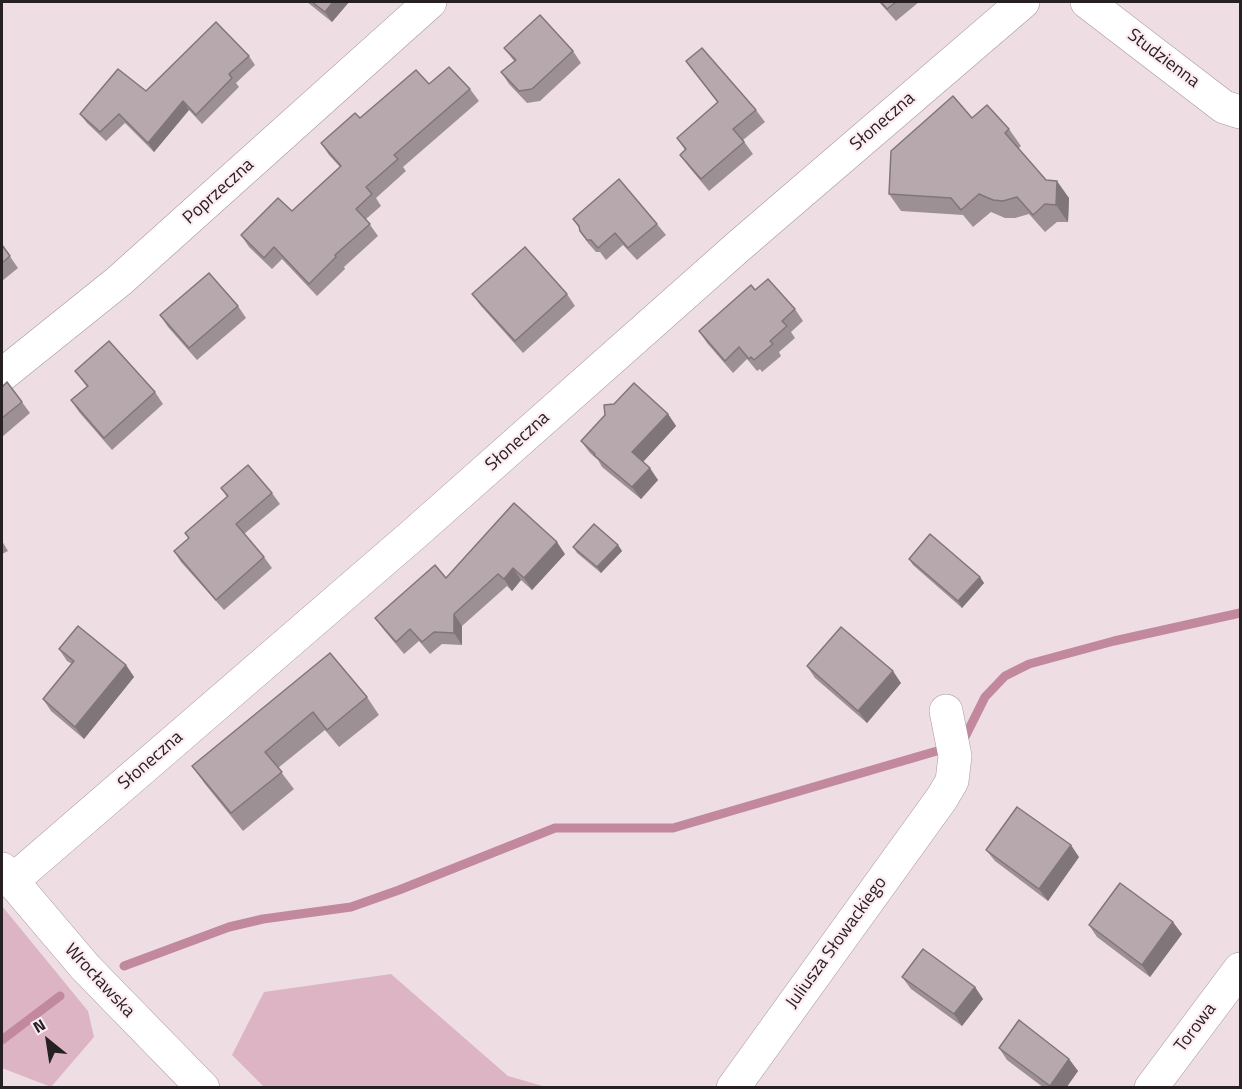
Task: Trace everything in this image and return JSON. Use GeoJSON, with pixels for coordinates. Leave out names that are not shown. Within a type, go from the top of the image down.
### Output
{"type":"FeatureCollection","features":[{"type":"Feature","properties":{"kind":"street","name":"Poprzeczna"},"geometry":{"type":"LineString","coordinates":[[2,375],[119,281],[430,2]]}},
{"type":"Feature","properties":{"kind":"street","name":"Słoneczna"},"geometry":{"type":"LineString","coordinates":[[6,875],[414,534],[740,245],[1023,2]]}},
{"type":"Feature","properties":{"kind":"street","name":"Studzienna"},"geometry":{"type":"LineString","coordinates":[[1087,2],[1224,106],[1240,112]]}},
{"type":"Feature","properties":{"kind":"street","name":"Juliusza Słowackiego"},"geometry":{"type":"LineString","coordinates":[[733,1088],[952,781],[955,756],[946,711]]}},
{"type":"Feature","properties":{"kind":"street","name":"Wrocławska"},"geometry":{"type":"LineString","coordinates":[[6,875],[85,968],[202,1088]]}},
{"type":"Feature","properties":{"kind":"street","name":"Torowa"},"geometry":{"type":"LineString","coordinates":[[1152,1087],[1240,969]]}},
{"type":"Feature","properties":{"kind":"shaded area"},"geometry":{"type":"Polygon","coordinates":[[[2,906],[88,1011],[94,1037],[51,1087],[2,1068],[2,906]]]}},
{"type":"Feature","properties":{"kind":"shaded area"},"geometry":{"type":"Polygon","coordinates":[[[391,974],[508,1076],[546,1087],[264,1087],[232,1055],[264,992],[391,974]]]}},
{"type":"Feature","properties":{"kind":"building"},"geometry":{"type":"Polygon","coordinates":[[[312,2],[333,2],[325,12],[312,2]]]}},
{"type":"Feature","properties":{"kind":"building"},"geometry":{"type":"Polygon","coordinates":[[[881,2],[896,2],[887,9],[881,2]]]}},
{"type":"Feature","properties":{"kind":"building"},"geometry":{"type":"Polygon","coordinates":[[[540,15],[573,51],[532,89],[519,91],[501,72],[516,60],[504,48],[540,15]]]}},
{"type":"Feature","properties":{"kind":"building"},"geometry":{"type":"Polygon","coordinates":[[[216,22],[249,56],[229,74],[232,78],[196,115],[183,101],[148,143],[119,114],[100,132],[80,114],[118,69],[146,91],[216,22]]]}},
{"type":"Feature","properties":{"kind":"building"},"geometry":{"type":"Polygon","coordinates":[[[702,48],[756,110],[733,129],[744,142],[701,179],[680,155],[686,149],[677,138],[718,102],[686,61],[702,48]]]}},
{"type":"Feature","properties":{"kind":"building"},"geometry":{"type":"Polygon","coordinates":[[[449,67],[470,89],[394,155],[398,159],[366,187],[372,194],[356,209],[370,224],[335,255],[336,257],[309,284],[274,247],[264,258],[241,235],[278,198],[292,211],[341,166],[321,143],[355,113],[360,118],[416,70],[429,84],[449,67]]]}},
{"type":"Feature","properties":{"kind":"building"},"geometry":{"type":"Polygon","coordinates":[[[953,96],[972,118],[987,105],[1009,129],[1005,133],[1046,180],[1057,181],[1056,205],[1045,204],[1033,215],[1017,197],[1003,201],[993,200],[979,194],[961,210],[951,198],[889,194],[891,151],[953,96]]]}},
{"type":"Feature","properties":{"kind":"building"},"geometry":{"type":"Polygon","coordinates":[[[619,179],[657,224],[628,248],[615,233],[598,248],[591,240],[587,240],[573,219],[619,179]]]}},
{"type":"Feature","properties":{"kind":"building"},"geometry":{"type":"Polygon","coordinates":[[[2,245],[10,256],[2,263],[2,245]]]}},
{"type":"Feature","properties":{"kind":"building"},"geometry":{"type":"Polygon","coordinates":[[[525,247],[567,294],[515,341],[472,294],[525,247]]]}},
{"type":"Feature","properties":{"kind":"building"},"geometry":{"type":"Polygon","coordinates":[[[209,273],[238,306],[189,348],[160,315],[209,273]]]}},
{"type":"Feature","properties":{"kind":"building"},"geometry":{"type":"Polygon","coordinates":[[[768,279],[795,309],[782,321],[787,326],[770,341],[773,344],[754,360],[751,357],[749,359],[739,347],[725,361],[699,331],[751,285],[755,290],[768,279]]]}},
{"type":"Feature","properties":{"kind":"building"},"geometry":{"type":"Polygon","coordinates":[[[109,341],[155,392],[104,438],[71,400],[88,386],[75,371],[109,341]]]}},
{"type":"Feature","properties":{"kind":"building"},"geometry":{"type":"Polygon","coordinates":[[[7,382],[22,402],[2,418],[2,387],[7,382]]]}},
{"type":"Feature","properties":{"kind":"building"},"geometry":{"type":"Polygon","coordinates":[[[634,383],[668,414],[632,452],[650,468],[632,487],[581,441],[605,415],[604,405],[614,404],[634,383]]]}},
{"type":"Feature","properties":{"kind":"building"},"geometry":{"type":"Polygon","coordinates":[[[248,465],[272,493],[236,524],[264,557],[216,600],[174,551],[189,538],[185,533],[228,496],[221,488],[248,465]]]}},
{"type":"Feature","properties":{"kind":"building"},"geometry":{"type":"Polygon","coordinates":[[[514,503],[557,542],[524,578],[513,568],[504,579],[498,574],[454,614],[454,633],[434,632],[422,642],[410,629],[396,642],[375,618],[435,565],[446,578],[514,503]]]}},
{"type":"Feature","properties":{"kind":"building"},"geometry":{"type":"Polygon","coordinates":[[[594,524],[618,545],[597,567],[573,547],[594,524]]]}},
{"type":"Feature","properties":{"kind":"building"},"geometry":{"type":"Polygon","coordinates":[[[930,534],[980,577],[958,601],[909,559],[930,534]]]}},
{"type":"Feature","properties":{"kind":"building"},"geometry":{"type":"Polygon","coordinates":[[[78,626],[126,665],[75,727],[43,699],[74,661],[59,649],[78,626]]]}},
{"type":"Feature","properties":{"kind":"building"},"geometry":{"type":"Polygon","coordinates":[[[841,627],[893,671],[858,711],[807,666],[841,627]]]}},
{"type":"Feature","properties":{"kind":"building"},"geometry":{"type":"Polygon","coordinates":[[[330,653],[367,697],[327,730],[313,712],[265,752],[282,772],[231,813],[192,766],[330,653]]]}},
{"type":"Feature","properties":{"kind":"building"},"geometry":{"type":"Polygon","coordinates":[[[1017,807],[1071,845],[1039,889],[986,850],[1017,807]]]}},
{"type":"Feature","properties":{"kind":"building"},"geometry":{"type":"Polygon","coordinates":[[[1120,883],[1173,922],[1142,965],[1089,925],[1120,883]]]}},
{"type":"Feature","properties":{"kind":"building"},"geometry":{"type":"Polygon","coordinates":[[[923,949],[975,987],[954,1014],[902,977],[923,949]]]}},
{"type":"Feature","properties":{"kind":"building"},"geometry":{"type":"Polygon","coordinates":[[[1019,1020],[1069,1059],[1050,1086],[999,1048],[1019,1020]]]}},
{"type":"Feature","properties":{"kind":"waterway"},"geometry":{"type":"LineString","coordinates":[[965,737],[985,697],[1005,676],[1029,664],[1114,641],[1240,613]]}},
{"type":"Feature","properties":{"kind":"waterway"},"geometry":{"type":"LineString","coordinates":[[124,966],[229,927],[263,919],[351,907],[555,828],[673,828],[937,751]]}},
{"type":"Feature","properties":{"kind":"waterway"},"geometry":{"type":"LineString","coordinates":[[2,1040],[60,996]]}}]}
